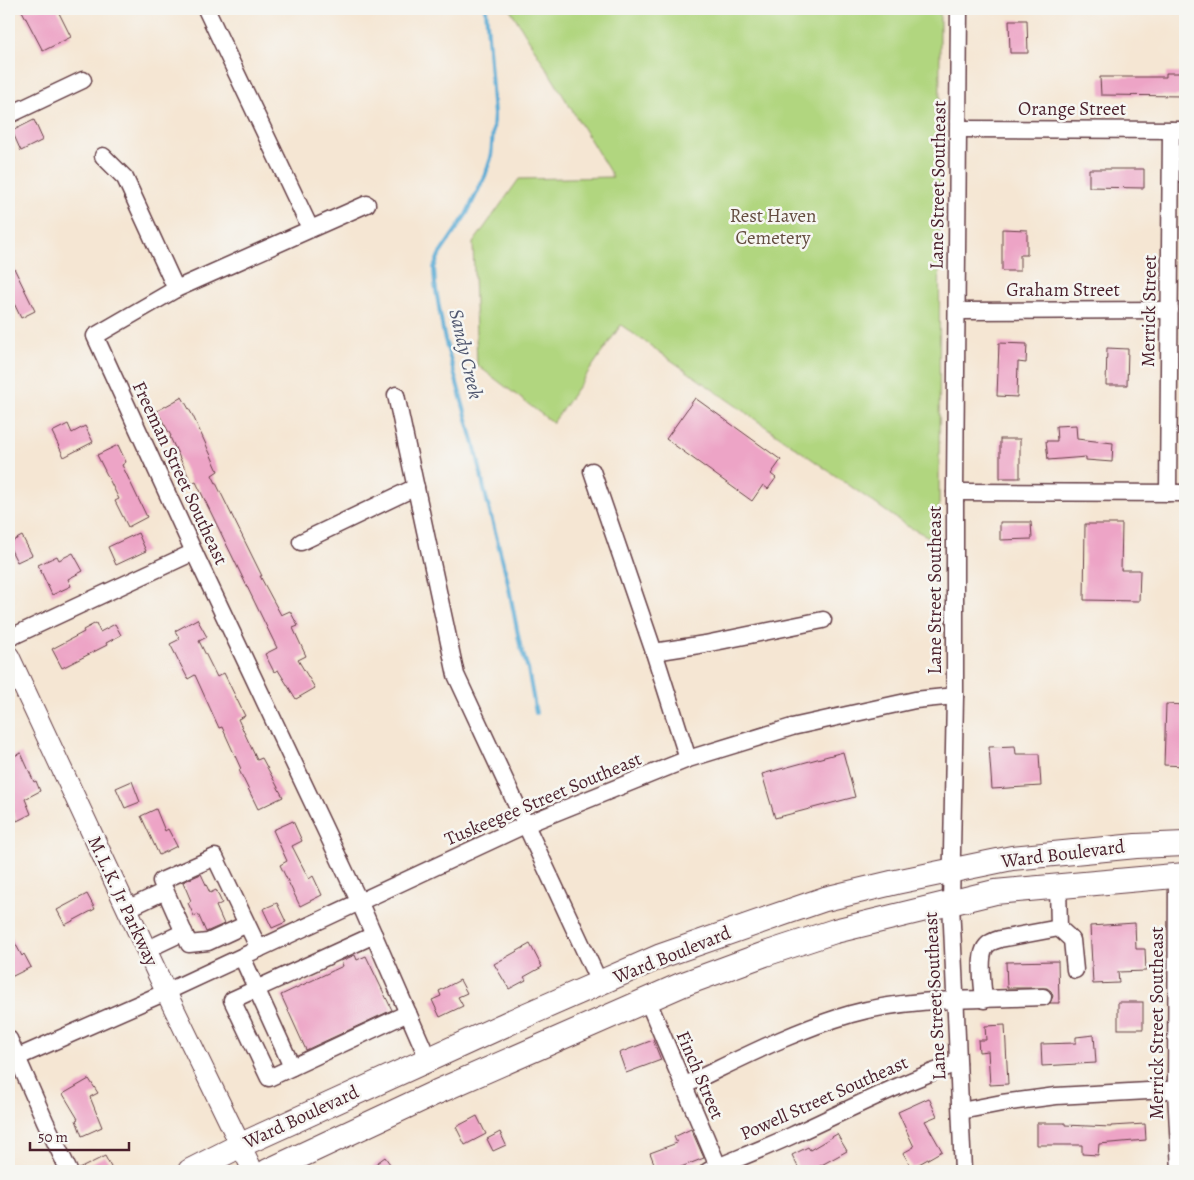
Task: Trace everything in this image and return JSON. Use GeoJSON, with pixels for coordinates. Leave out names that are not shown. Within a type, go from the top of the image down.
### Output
{"type":"FeatureCollection","features":[{"type":"Feature","properties":{"kind":"highway","name":"Ward Boulevard"},"geometry":{"type":"LineString","coordinates":[[190,1171],[241,1145],[428,1059],[661,956],[754,922],[825,899],[1012,858],[1136,846],[1185,844]]}},
{"type":"Feature","properties":{"kind":"highway","name":"Ward Boulevard"},"geometry":{"type":"LineString","coordinates":[[268,1171],[437,1092],[647,999],[747,961],[835,931],[995,892],[1181,875]]}},
{"type":"Feature","properties":{"kind":"main road","name":"M.L.K. Jr Parkway"},"geometry":{"type":"LineString","coordinates":[[9,656],[146,950],[253,1171]]}},
{"type":"Feature","properties":{"kind":"street"},"geometry":{"type":"LineString","coordinates":[[206,9],[310,228]]}},
{"type":"Feature","properties":{"kind":"street","name":"Lane Street Southeast"},"geometry":{"type":"LineString","coordinates":[[959,9],[955,696],[951,903],[963,1171]]}},
{"type":"Feature","properties":{"kind":"street"},"geometry":{"type":"LineString","coordinates":[[9,115],[83,80]]}},
{"type":"Feature","properties":{"kind":"street","name":"Orange Street"},"geometry":{"type":"LineString","coordinates":[[959,129],[1178,130]]}},
{"type":"Feature","properties":{"kind":"street","name":"Merrick Street"},"geometry":{"type":"LineString","coordinates":[[1168,493],[1170,310],[1178,130]]}},
{"type":"Feature","properties":{"kind":"street"},"geometry":{"type":"LineString","coordinates":[[104,156],[125,178],[176,289]]}},
{"type":"Feature","properties":{"kind":"street","name":"Freeman Street Southeast"},"geometry":{"type":"LineString","coordinates":[[367,204],[176,289],[95,336],[194,552],[359,901],[428,1059]]}},
{"type":"Feature","properties":{"kind":"street","name":"Graham Street"},"geometry":{"type":"LineString","coordinates":[[957,311],[1170,310]]}},
{"type":"Feature","properties":{"kind":"street"},"geometry":{"type":"LineString","coordinates":[[396,395],[456,675],[600,984]]}},
{"type":"Feature","properties":{"kind":"street"},"geometry":{"type":"LineString","coordinates":[[592,471],[654,652],[688,759]]}},
{"type":"Feature","properties":{"kind":"street"},"geometry":{"type":"LineString","coordinates":[[301,542],[416,487]]}},
{"type":"Feature","properties":{"kind":"street"},"geometry":{"type":"LineString","coordinates":[[955,492],[1185,493]]}},
{"type":"Feature","properties":{"kind":"street"},"geometry":{"type":"LineString","coordinates":[[9,638],[194,552]]}},
{"type":"Feature","properties":{"kind":"street"},"geometry":{"type":"LineString","coordinates":[[654,652],[705,644],[823,620]]}},
{"type":"Feature","properties":{"kind":"street","name":"Tuskeegee Street Southeast"},"geometry":{"type":"LineString","coordinates":[[13,1059],[166,992],[527,824],[688,759],[792,727],[914,700],[955,696]]}},
{"type":"Feature","properties":{"kind":"street"},"geometry":{"type":"LineString","coordinates":[[247,924],[208,942],[189,944],[161,881],[215,857],[259,948]]}},
{"type":"Feature","properties":{"kind":"street","name":"Merrick Street Southeast"},"geometry":{"type":"LineString","coordinates":[[1180,1171],[1181,875]]}},
{"type":"Feature","properties":{"kind":"street"},"geometry":{"type":"LineString","coordinates":[[1058,886],[1059,928],[1072,940],[1075,970]]}},
{"type":"Feature","properties":{"kind":"street"},"geometry":{"type":"LineString","coordinates":[[127,909],[165,891]]}},
{"type":"Feature","properties":{"kind":"street"},"geometry":{"type":"LineString","coordinates":[[984,1000],[982,962],[984,950],[991,942],[1059,928]]}},
{"type":"Feature","properties":{"kind":"street"},"geometry":{"type":"LineString","coordinates":[[146,950],[184,932]]}},
{"type":"Feature","properties":{"kind":"street"},"geometry":{"type":"LineString","coordinates":[[374,935],[232,1000],[269,1078],[408,1013]]}},
{"type":"Feature","properties":{"kind":"street"},"geometry":{"type":"LineString","coordinates":[[242,957],[292,1067]]}},
{"type":"Feature","properties":{"kind":"street"},"geometry":{"type":"LineString","coordinates":[[683,1086],[809,1027],[852,1014],[898,1005],[1043,997]]}},
{"type":"Feature","properties":{"kind":"street","name":"Finch Street"},"geometry":{"type":"LineString","coordinates":[[647,999],[715,1170]]}},
{"type":"Feature","properties":{"kind":"street"},"geometry":{"type":"LineString","coordinates":[[9,1039],[13,1059],[69,1171]]}},
{"type":"Feature","properties":{"kind":"street","name":"Powell Street Southeast"},"geometry":{"type":"LineString","coordinates":[[715,1170],[922,1075],[958,1063]]}},
{"type":"Feature","properties":{"kind":"street"},"geometry":{"type":"LineString","coordinates":[[961,1111],[1002,1103],[1056,1096],[1181,1089]]}},
{"type":"Feature","properties":{"kind":"green space","name":"Rest Haven Cemetery"},"geometry":{"type":"Polygon","coordinates":[[[510,9],[940,9],[939,542],[907,526],[621,325],[553,423],[477,365],[473,243],[519,179],[613,177],[510,9]]]}},
{"type":"Feature","properties":{"kind":"building"},"geometry":{"type":"Polygon","coordinates":[[[21,9],[57,9],[71,37],[43,51],[21,9]]]}},
{"type":"Feature","properties":{"kind":"building"},"geometry":{"type":"Polygon","coordinates":[[[1009,20],[1027,20],[1028,53],[1010,53],[1009,20]]]}},
{"type":"Feature","properties":{"kind":"building"},"geometry":{"type":"Polygon","coordinates":[[[1166,73],[1184,73],[1184,96],[1101,95],[1100,77],[1166,77],[1166,73]]]}},
{"type":"Feature","properties":{"kind":"building"},"geometry":{"type":"Polygon","coordinates":[[[34,120],[43,140],[21,151],[12,131],[34,120]]]}},
{"type":"Feature","properties":{"kind":"building"},"geometry":{"type":"Polygon","coordinates":[[[1089,169],[1144,169],[1144,188],[1089,187],[1089,169]]]}},
{"type":"Feature","properties":{"kind":"building"},"geometry":{"type":"Polygon","coordinates":[[[1002,229],[1027,230],[1027,255],[1020,255],[1020,271],[1002,271],[1002,229]]]}},
{"type":"Feature","properties":{"kind":"building"},"geometry":{"type":"Polygon","coordinates":[[[9,258],[35,311],[21,318],[9,293],[9,258]]]}},
{"type":"Feature","properties":{"kind":"building"},"geometry":{"type":"Polygon","coordinates":[[[999,343],[1027,344],[1026,363],[1018,362],[1017,397],[997,396],[999,343]]]}},
{"type":"Feature","properties":{"kind":"building"},"geometry":{"type":"Polygon","coordinates":[[[1107,348],[1128,349],[1127,385],[1106,385],[1107,348]]]}},
{"type":"Feature","properties":{"kind":"building"},"geometry":{"type":"Polygon","coordinates":[[[182,397],[193,416],[218,471],[212,475],[262,576],[260,576],[281,615],[290,611],[298,626],[293,628],[306,656],[298,660],[315,688],[296,699],[278,670],[274,672],[265,654],[277,648],[196,482],[192,484],[171,436],[157,411],[182,397]]]}},
{"type":"Feature","properties":{"kind":"building"},"geometry":{"type":"Polygon","coordinates":[[[695,398],[781,460],[771,474],[776,478],[768,489],[763,485],[752,501],[666,439],[695,398]]]}},
{"type":"Feature","properties":{"kind":"building"},"geometry":{"type":"Polygon","coordinates":[[[68,424],[72,433],[85,426],[93,442],[64,457],[52,432],[68,424]]]}},
{"type":"Feature","properties":{"kind":"building"},"geometry":{"type":"Polygon","coordinates":[[[1076,425],[1077,439],[1113,443],[1112,462],[1086,460],[1086,457],[1048,460],[1046,441],[1057,441],[1056,426],[1076,425]]]}},
{"type":"Feature","properties":{"kind":"building"},"geometry":{"type":"Polygon","coordinates":[[[1000,439],[1020,439],[1020,478],[1000,478],[1000,439]]]}},
{"type":"Feature","properties":{"kind":"building"},"geometry":{"type":"Polygon","coordinates":[[[118,445],[126,462],[122,465],[147,517],[128,527],[115,501],[119,499],[97,455],[118,445]]]}},
{"type":"Feature","properties":{"kind":"building"},"geometry":{"type":"Polygon","coordinates":[[[1000,522],[1031,522],[1032,539],[1000,540],[1000,522]]]}},
{"type":"Feature","properties":{"kind":"building"},"geometry":{"type":"Polygon","coordinates":[[[1085,524],[1122,524],[1121,570],[1140,570],[1139,601],[1084,600],[1085,524]]]}},
{"type":"Feature","properties":{"kind":"building"},"geometry":{"type":"Polygon","coordinates":[[[138,533],[146,551],[116,565],[108,547],[138,533]]]}},
{"type":"Feature","properties":{"kind":"building"},"geometry":{"type":"Polygon","coordinates":[[[22,536],[32,555],[17,562],[9,543],[22,536]]]}},
{"type":"Feature","properties":{"kind":"building"},"geometry":{"type":"Polygon","coordinates":[[[73,553],[83,571],[68,579],[71,586],[52,595],[38,565],[57,556],[59,560],[73,553]]]}},
{"type":"Feature","properties":{"kind":"building"},"geometry":{"type":"Polygon","coordinates":[[[197,619],[207,637],[199,641],[217,677],[224,673],[245,716],[238,719],[257,760],[262,758],[283,797],[258,809],[239,770],[241,769],[222,727],[219,728],[195,675],[188,679],[170,644],[180,639],[175,631],[197,619]]]}},
{"type":"Feature","properties":{"kind":"building"},"geometry":{"type":"Polygon","coordinates":[[[96,623],[100,632],[115,624],[121,635],[106,643],[107,645],[62,668],[52,649],[84,632],[83,630],[96,623]]]}},
{"type":"Feature","properties":{"kind":"building"},"geometry":{"type":"Polygon","coordinates":[[[1166,704],[1185,705],[1185,766],[1164,765],[1166,704]]]}},
{"type":"Feature","properties":{"kind":"building"},"geometry":{"type":"Polygon","coordinates":[[[1015,746],[1016,754],[1039,754],[1041,786],[992,789],[989,747],[1015,746]]]}},
{"type":"Feature","properties":{"kind":"building"},"geometry":{"type":"Polygon","coordinates":[[[843,752],[855,797],[775,818],[762,774],[843,752]]]}},
{"type":"Feature","properties":{"kind":"building"},"geometry":{"type":"Polygon","coordinates":[[[21,753],[40,791],[25,799],[31,814],[17,821],[9,804],[9,758],[21,753]]]}},
{"type":"Feature","properties":{"kind":"building"},"geometry":{"type":"Polygon","coordinates":[[[132,781],[140,802],[125,808],[116,788],[132,781]]]}},
{"type":"Feature","properties":{"kind":"building"},"geometry":{"type":"Polygon","coordinates":[[[156,809],[165,831],[168,829],[177,846],[159,855],[141,816],[156,809]]]}},
{"type":"Feature","properties":{"kind":"building"},"geometry":{"type":"Polygon","coordinates":[[[293,821],[302,841],[292,846],[309,879],[313,876],[322,895],[300,906],[280,865],[287,861],[273,830],[293,821]]]}},
{"type":"Feature","properties":{"kind":"building"},"geometry":{"type":"Polygon","coordinates":[[[201,874],[210,893],[216,890],[222,903],[216,906],[224,924],[206,932],[198,914],[194,916],[188,903],[191,901],[183,882],[201,874]]]}},
{"type":"Feature","properties":{"kind":"building"},"geometry":{"type":"Polygon","coordinates":[[[87,894],[95,909],[65,925],[57,910],[87,894]]]}},
{"type":"Feature","properties":{"kind":"building"},"geometry":{"type":"Polygon","coordinates":[[[277,903],[286,922],[272,928],[263,909],[277,903]]]}},
{"type":"Feature","properties":{"kind":"building"},"geometry":{"type":"Polygon","coordinates":[[[1135,923],[1136,949],[1145,949],[1146,971],[1118,972],[1119,983],[1093,984],[1090,926],[1135,923]]]}},
{"type":"Feature","properties":{"kind":"building"},"geometry":{"type":"Polygon","coordinates":[[[9,932],[22,956],[24,954],[31,967],[9,978],[9,932]]]}},
{"type":"Feature","properties":{"kind":"building"},"geometry":{"type":"Polygon","coordinates":[[[530,944],[542,967],[524,977],[526,980],[509,989],[494,964],[530,944]]]}},
{"type":"Feature","properties":{"kind":"building"},"geometry":{"type":"Polygon","coordinates":[[[355,955],[357,960],[366,956],[392,1010],[306,1050],[281,995],[343,966],[341,961],[355,955]]]}},
{"type":"Feature","properties":{"kind":"building"},"geometry":{"type":"Polygon","coordinates":[[[1058,961],[1059,1003],[1050,1003],[1053,996],[1047,988],[1007,988],[1006,962],[1058,961]]]}},
{"type":"Feature","properties":{"kind":"building"},"geometry":{"type":"Polygon","coordinates":[[[460,980],[467,993],[458,997],[463,1006],[440,1017],[432,1000],[441,996],[439,991],[460,980]]]}},
{"type":"Feature","properties":{"kind":"building"},"geometry":{"type":"Polygon","coordinates":[[[1118,1002],[1143,1002],[1143,1029],[1118,1029],[1118,1002]]]}},
{"type":"Feature","properties":{"kind":"building"},"geometry":{"type":"Polygon","coordinates":[[[1005,1025],[1008,1084],[990,1085],[988,1051],[979,1052],[978,1040],[986,1040],[985,1026],[1005,1025]]]}},
{"type":"Feature","properties":{"kind":"building"},"geometry":{"type":"Polygon","coordinates":[[[1094,1035],[1096,1063],[1042,1066],[1041,1044],[1076,1043],[1076,1037],[1094,1035]]]}},
{"type":"Feature","properties":{"kind":"building"},"geometry":{"type":"Polygon","coordinates":[[[653,1040],[661,1060],[626,1073],[619,1053],[653,1040]]]}},
{"type":"Feature","properties":{"kind":"building"},"geometry":{"type":"Polygon","coordinates":[[[89,1079],[98,1093],[90,1097],[102,1127],[82,1136],[76,1120],[78,1119],[63,1094],[89,1079]]]}},
{"type":"Feature","properties":{"kind":"building"},"geometry":{"type":"Polygon","coordinates":[[[929,1098],[937,1116],[925,1121],[942,1151],[912,1168],[903,1153],[914,1147],[898,1112],[929,1098]]]}},
{"type":"Feature","properties":{"kind":"building"},"geometry":{"type":"Polygon","coordinates":[[[477,1116],[486,1134],[465,1145],[456,1127],[477,1116]]]}},
{"type":"Feature","properties":{"kind":"building"},"geometry":{"type":"Polygon","coordinates":[[[1037,1123],[1065,1123],[1065,1125],[1111,1127],[1145,1124],[1146,1140],[1099,1144],[1098,1155],[1082,1154],[1082,1145],[1037,1145],[1037,1123]]]}},
{"type":"Feature","properties":{"kind":"building"},"geometry":{"type":"Polygon","coordinates":[[[691,1129],[704,1158],[671,1171],[657,1171],[650,1153],[677,1143],[674,1137],[691,1129]]]}},
{"type":"Feature","properties":{"kind":"building"},"geometry":{"type":"Polygon","coordinates":[[[500,1132],[506,1145],[493,1151],[487,1139],[500,1132]]]}},
{"type":"Feature","properties":{"kind":"building"},"geometry":{"type":"Polygon","coordinates":[[[837,1134],[847,1151],[818,1167],[821,1171],[800,1171],[792,1155],[808,1147],[810,1150],[837,1134]]]}},
{"type":"Feature","properties":{"kind":"building"},"geometry":{"type":"Polygon","coordinates":[[[105,1156],[113,1171],[79,1171],[79,1169],[105,1156]]]}},
{"type":"Feature","properties":{"kind":"building"},"geometry":{"type":"Polygon","coordinates":[[[385,1157],[395,1171],[366,1171],[385,1157]]]}},
{"type":"Feature","properties":{"kind":"waterway","name":"Sandy Creek"},"geometry":{"type":"LineString","coordinates":[[486,9],[494,115],[491,158],[485,176],[466,215],[439,255],[434,268],[435,284],[444,336],[478,459],[507,578],[520,645],[528,669],[536,713]]}}]}
